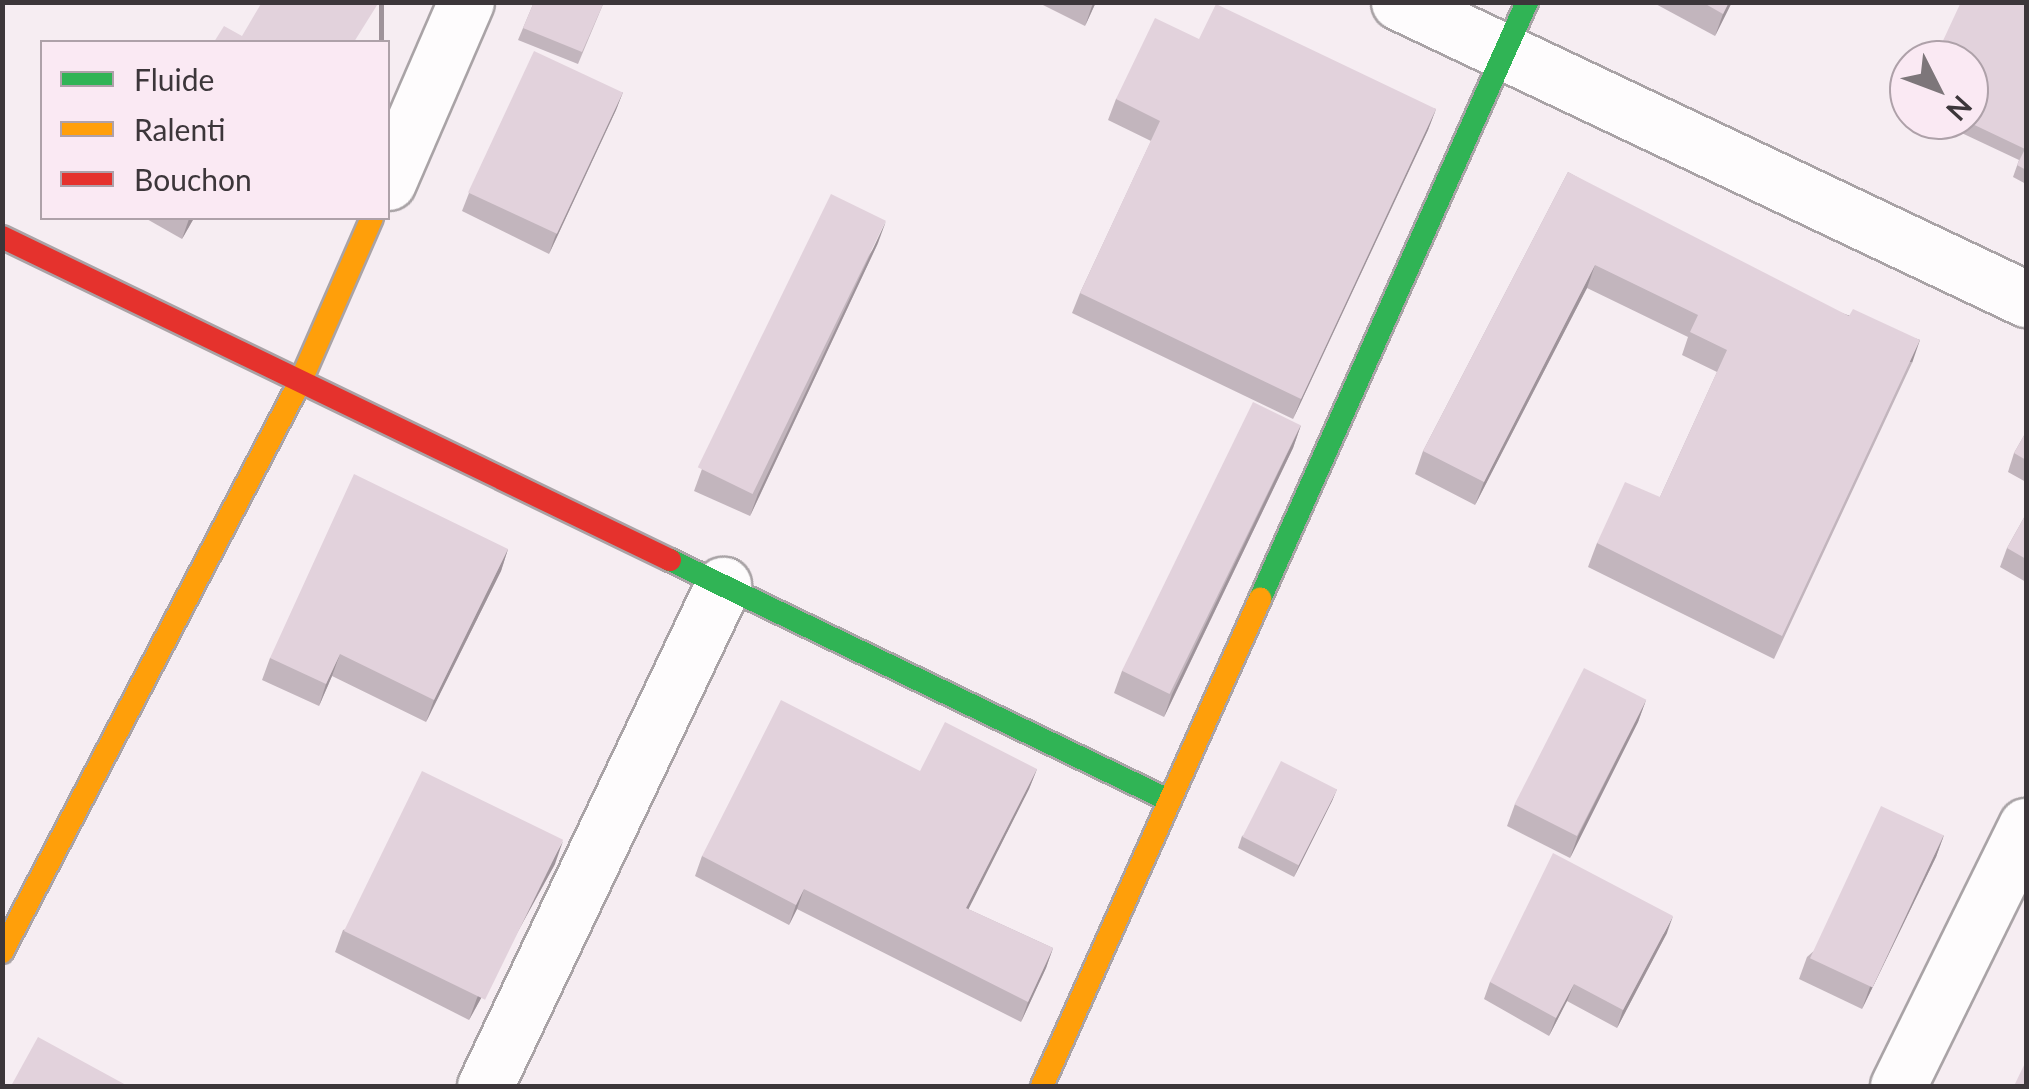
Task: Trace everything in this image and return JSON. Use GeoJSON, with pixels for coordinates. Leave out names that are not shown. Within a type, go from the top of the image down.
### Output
{"type":"FeatureCollection","features":[{"type":"Feature","properties":{"kind":"street"},"geometry":{"type":"LineString","coordinates":[[390,177],[466,2]]}},
{"type":"Feature","properties":{"kind":"street"},"geometry":{"type":"LineString","coordinates":[[1399,2],[2026,298]]}},
{"type":"Feature","properties":{"kind":"street"},"geometry":{"type":"LineString","coordinates":[[1042,1086],[1164,798],[1527,2]]}},
{"type":"Feature","properties":{"kind":"street"},"geometry":{"type":"LineString","coordinates":[[2,952],[302,378],[371,220]]}},
{"type":"Feature","properties":{"kind":"street"},"geometry":{"type":"LineString","coordinates":[[2,237],[302,378],[1164,798]]}},
{"type":"Feature","properties":{"kind":"street"},"geometry":{"type":"LineString","coordinates":[[485,1086],[722,585]]}},
{"type":"Feature","properties":{"kind":"street"},"geometry":{"type":"LineString","coordinates":[[1898,1086],[2026,826]]}},
{"type":"Feature","properties":{"kind":"building"},"geometry":{"type":"Polygon","coordinates":[[[262,2],[379,2],[355,40],[215,40],[224,26],[242,36],[262,2]]]}},
{"type":"Feature","properties":{"kind":"building"},"geometry":{"type":"Polygon","coordinates":[[[534,2],[604,2],[582,52],[523,28],[534,2]]]}},
{"type":"Feature","properties":{"kind":"building"},"geometry":{"type":"Polygon","coordinates":[[[1702,2],[1729,2],[1723,14],[1702,2]]]}},
{"type":"Feature","properties":{"kind":"building"},"geometry":{"type":"Polygon","coordinates":[[[1961,2],[2026,2],[2026,170],[2017,165],[2025,149],[1989,132],[1989,40],[1943,40],[1961,2]]]}},
{"type":"Feature","properties":{"kind":"building"},"geometry":{"type":"Polygon","coordinates":[[[1216,4],[1436,109],[1301,399],[1080,293],[1160,121],[1116,99],[1155,18],[1199,39],[1216,4]]]}},
{"type":"Feature","properties":{"kind":"building"},"geometry":{"type":"Polygon","coordinates":[[[534,51],[623,92],[557,234],[468,192],[534,51]]]}},
{"type":"Feature","properties":{"kind":"building"},"geometry":{"type":"Polygon","coordinates":[[[1568,172],[1849,316],[1853,309],[1920,340],[1782,636],[1597,543],[1625,482],[1660,497],[1727,350],[1690,332],[1698,315],[1595,265],[1484,482],[1423,451],[1568,172]]]}},
{"type":"Feature","properties":{"kind":"building"},"geometry":{"type":"Polygon","coordinates":[[[831,194],[886,221],[753,494],[698,467],[831,194]]]}},
{"type":"Feature","properties":{"kind":"building"},"geometry":{"type":"Polygon","coordinates":[[[1253,402],[1301,425],[1170,694],[1122,671],[1253,402]]]}},
{"type":"Feature","properties":{"kind":"building"},"geometry":{"type":"Polygon","coordinates":[[[2026,432],[2026,460],[2014,453],[2026,432]]]}},
{"type":"Feature","properties":{"kind":"building"},"geometry":{"type":"Polygon","coordinates":[[[354,474],[508,549],[434,700],[340,654],[326,684],[270,658],[354,474]]]}},
{"type":"Feature","properties":{"kind":"building"},"geometry":{"type":"Polygon","coordinates":[[[2026,514],[2026,559],[2007,548],[2026,514]]]}},
{"type":"Feature","properties":{"kind":"building"},"geometry":{"type":"Polygon","coordinates":[[[1584,668],[1646,700],[1577,836],[1515,804],[1584,668]]]}},
{"type":"Feature","properties":{"kind":"building"},"geometry":{"type":"Polygon","coordinates":[[[781,700],[920,771],[945,722],[1037,769],[966,908],[1053,948],[1028,1002],[804,889],[796,905],[702,856],[781,700]]]}},
{"type":"Feature","properties":{"kind":"building"},"geometry":{"type":"Polygon","coordinates":[[[1281,761],[1337,790],[1299,865],[1242,837],[1281,761]]]}},
{"type":"Feature","properties":{"kind":"building"},"geometry":{"type":"Polygon","coordinates":[[[422,771],[563,840],[485,1000],[344,931],[422,771]]]}},
{"type":"Feature","properties":{"kind":"building"},"geometry":{"type":"Polygon","coordinates":[[[1881,806],[1944,835],[1873,987],[1810,958],[1881,806]]]}},
{"type":"Feature","properties":{"kind":"building"},"geometry":{"type":"Polygon","coordinates":[[[1553,853],[1673,916],[1623,1010],[1574,984],[1556,1018],[1490,982],[1553,853]]]}},
{"type":"Feature","properties":{"kind":"building"},"geometry":{"type":"Polygon","coordinates":[[[38,1037],[126,1085],[11,1086],[38,1037]]]}},
{"type":"Feature","properties":{"kind":"building"},"geometry":{"type":"Polygon","coordinates":[[[2026,1061],[2026,1086],[2014,1086],[2026,1061]]]}},
{"type":"Feature","properties":{"kind":"traffic: fast"},"geometry":{"type":"LineString","coordinates":[[1260,599],[1527,2]]}},
{"type":"Feature","properties":{"kind":"traffic: fast"},"geometry":{"type":"LineString","coordinates":[[670,560],[1164,798]]}},
{"type":"Feature","properties":{"kind":"traffic: slow"},"geometry":{"type":"LineString","coordinates":[[2,952],[302,378],[371,220]]}},
{"type":"Feature","properties":{"kind":"traffic: slow"},"geometry":{"type":"LineString","coordinates":[[1042,1086],[1260,599]]}},
{"type":"Feature","properties":{"kind":"traffic: jam"},"geometry":{"type":"LineString","coordinates":[[2,237],[670,560]]}}]}
